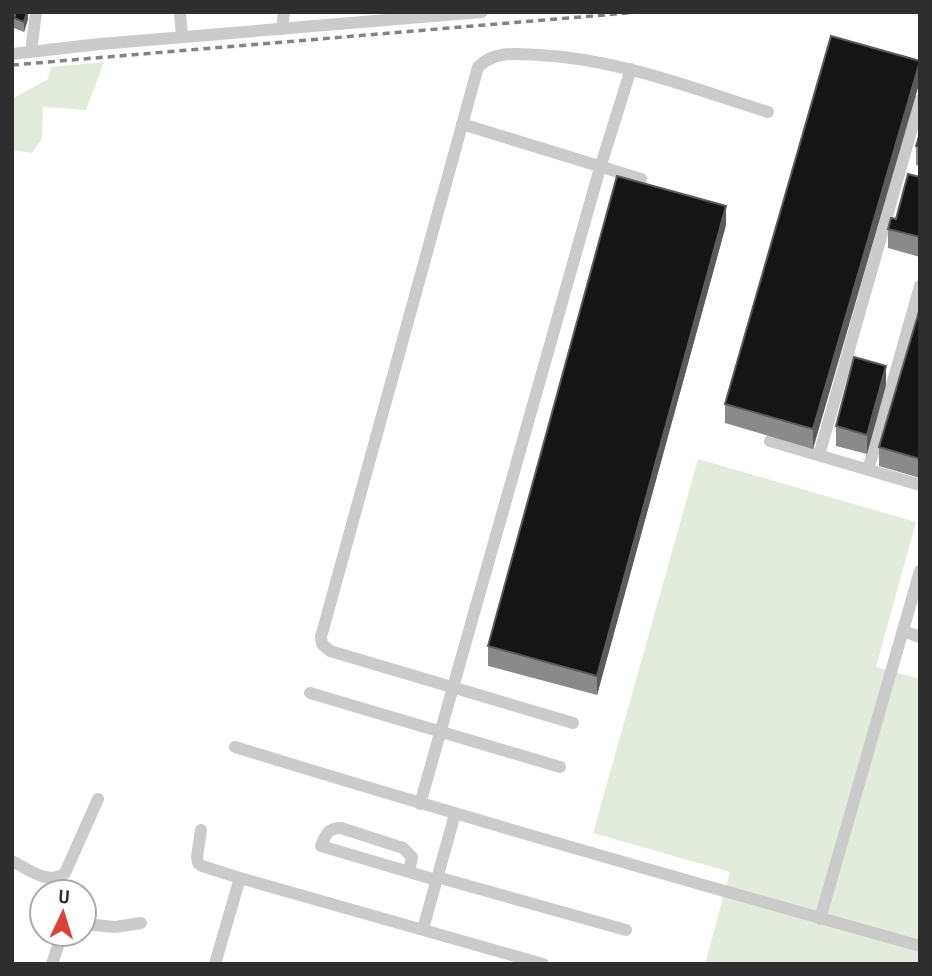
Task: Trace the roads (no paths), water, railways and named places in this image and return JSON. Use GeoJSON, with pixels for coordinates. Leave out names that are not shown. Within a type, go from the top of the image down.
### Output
{"type":"FeatureCollection","features":[{"type":"Feature","properties":{"kind":"street"},"geometry":{"type":"LineString","coordinates":[[30,52],[36,12]]}},
{"type":"Feature","properties":{"kind":"street"},"geometry":{"type":"LineString","coordinates":[[180,12],[182,37]]}},
{"type":"Feature","properties":{"kind":"street"},"geometry":{"type":"LineString","coordinates":[[282,29],[284,12]]}},
{"type":"Feature","properties":{"kind":"street"},"geometry":{"type":"LineString","coordinates":[[12,54],[100,44],[482,12]]}},
{"type":"Feature","properties":{"kind":"street"},"geometry":{"type":"LineString","coordinates":[[573,723],[330,650],[322,644],[321,638],[478,67],[483,61],[504,54],[566,57],[631,69],[768,111]]}},
{"type":"Feature","properties":{"kind":"street"},"geometry":{"type":"LineString","coordinates":[[420,804],[600,168],[631,69]]}},
{"type":"Feature","properties":{"kind":"street"},"geometry":{"type":"LineString","coordinates":[[819,455],[920,100]]}},
{"type":"Feature","properties":{"kind":"street"},"geometry":{"type":"LineString","coordinates":[[462,124],[641,179]]}},
{"type":"Feature","properties":{"kind":"street"},"geometry":{"type":"LineString","coordinates":[[868,470],[920,286]]}},
{"type":"Feature","properties":{"kind":"street"},"geometry":{"type":"LineString","coordinates":[[770,441],[920,485]]}},
{"type":"Feature","properties":{"kind":"street"},"geometry":{"type":"LineString","coordinates":[[820,919],[920,571]]}},
{"type":"Feature","properties":{"kind":"street"},"geometry":{"type":"LineString","coordinates":[[902,631],[920,636]]}},
{"type":"Feature","properties":{"kind":"street"},"geometry":{"type":"LineString","coordinates":[[310,693],[560,767]]}},
{"type":"Feature","properties":{"kind":"street"},"geometry":{"type":"LineString","coordinates":[[235,747],[420,804],[920,946]]}},
{"type":"Feature","properties":{"kind":"street"},"geometry":{"type":"LineString","coordinates":[[12,861],[44,877],[54,879],[65,873],[97,799]]}},
{"type":"Feature","properties":{"kind":"street"},"geometry":{"type":"LineString","coordinates":[[423,929],[455,814]]}},
{"type":"Feature","properties":{"kind":"street"},"geometry":{"type":"LineString","coordinates":[[409,872],[412,858],[403,848],[336,827],[324,836],[321,846],[409,872],[626,930]]}},
{"type":"Feature","properties":{"kind":"street"},"geometry":{"type":"LineString","coordinates":[[201,830],[197,857],[202,866],[543,964]]}},
{"type":"Feature","properties":{"kind":"street"},"geometry":{"type":"LineString","coordinates":[[215,964],[240,878]]}},
{"type":"Feature","properties":{"kind":"street"},"geometry":{"type":"LineString","coordinates":[[98,925],[115,927],[141,923]]}},
{"type":"Feature","properties":{"kind":"railway"},"geometry":{"type":"LineString","coordinates":[[12,65],[639,12]]}}]}
